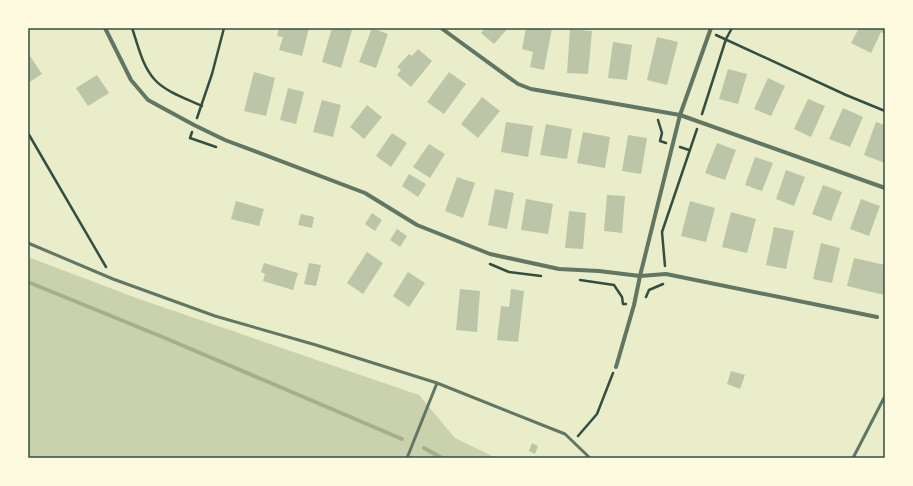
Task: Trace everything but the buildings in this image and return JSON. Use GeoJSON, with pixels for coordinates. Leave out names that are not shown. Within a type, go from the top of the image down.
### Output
{"type":"FeatureCollection","features":[{"type":"Feature","properties":{"kind":"street"},"geometry":{"type":"LineString","coordinates":[[105,28],[131,80],[148,100],[225,140],[365,193],[417,224],[490,254],[559,269],[599,271],[640,276],[666,274],[877,317]]}},
{"type":"Feature","properties":{"kind":"street"},"geometry":{"type":"LineString","coordinates":[[441,28],[518,84],[531,89],[680,115],[885,188]]}},
{"type":"Feature","properties":{"kind":"street"},"geometry":{"type":"LineString","coordinates":[[616,367],[634,305],[680,115],[710,30]]}},
{"type":"Feature","properties":{"kind":"lane"},"geometry":{"type":"LineString","coordinates":[[28,242],[113,279],[215,316],[316,345],[437,383],[565,434],[590,458]]}},
{"type":"Feature","properties":{"kind":"lane"},"geometry":{"type":"LineString","coordinates":[[407,458],[437,383]]}},
{"type":"Feature","properties":{"kind":"lane"},"geometry":{"type":"LineString","coordinates":[[853,458],[885,396]]}},
{"type":"Feature","properties":{"kind":"path"},"geometry":{"type":"LineString","coordinates":[[132,28],[144,62],[155,80],[166,88],[202,106]]}},
{"type":"Feature","properties":{"kind":"path"},"geometry":{"type":"LineString","coordinates":[[194,125],[202,106],[224,28]]}},
{"type":"Feature","properties":{"kind":"path"},"geometry":{"type":"LineString","coordinates":[[634,305],[643,303],[650,290],[664,284],[666,274],[662,232],[726,39],[732,28]]}},
{"type":"Feature","properties":{"kind":"path"},"geometry":{"type":"LineString","coordinates":[[710,30],[726,39],[846,95],[885,111]]}},
{"type":"Feature","properties":{"kind":"path"},"geometry":{"type":"LineString","coordinates":[[28,133],[113,279]]}},
{"type":"Feature","properties":{"kind":"path"},"geometry":{"type":"LineString","coordinates":[[573,442],[597,414],[616,367]]}},
{"type":"Feature","properties":{"kind":"green space"},"geometry":{"type":"Polygon","coordinates":[[[28,257],[139,299],[419,395],[455,438],[496,458],[28,458],[28,257]]]}},
{"type":"Feature","properties":{"kind":"waterway"},"geometry":{"type":"LineString","coordinates":[[28,282],[165,338],[402,439]]}},
{"type":"Feature","properties":{"kind":"waterway"},"geometry":{"type":"LineString","coordinates":[[424,448],[442,458]]}}]}
